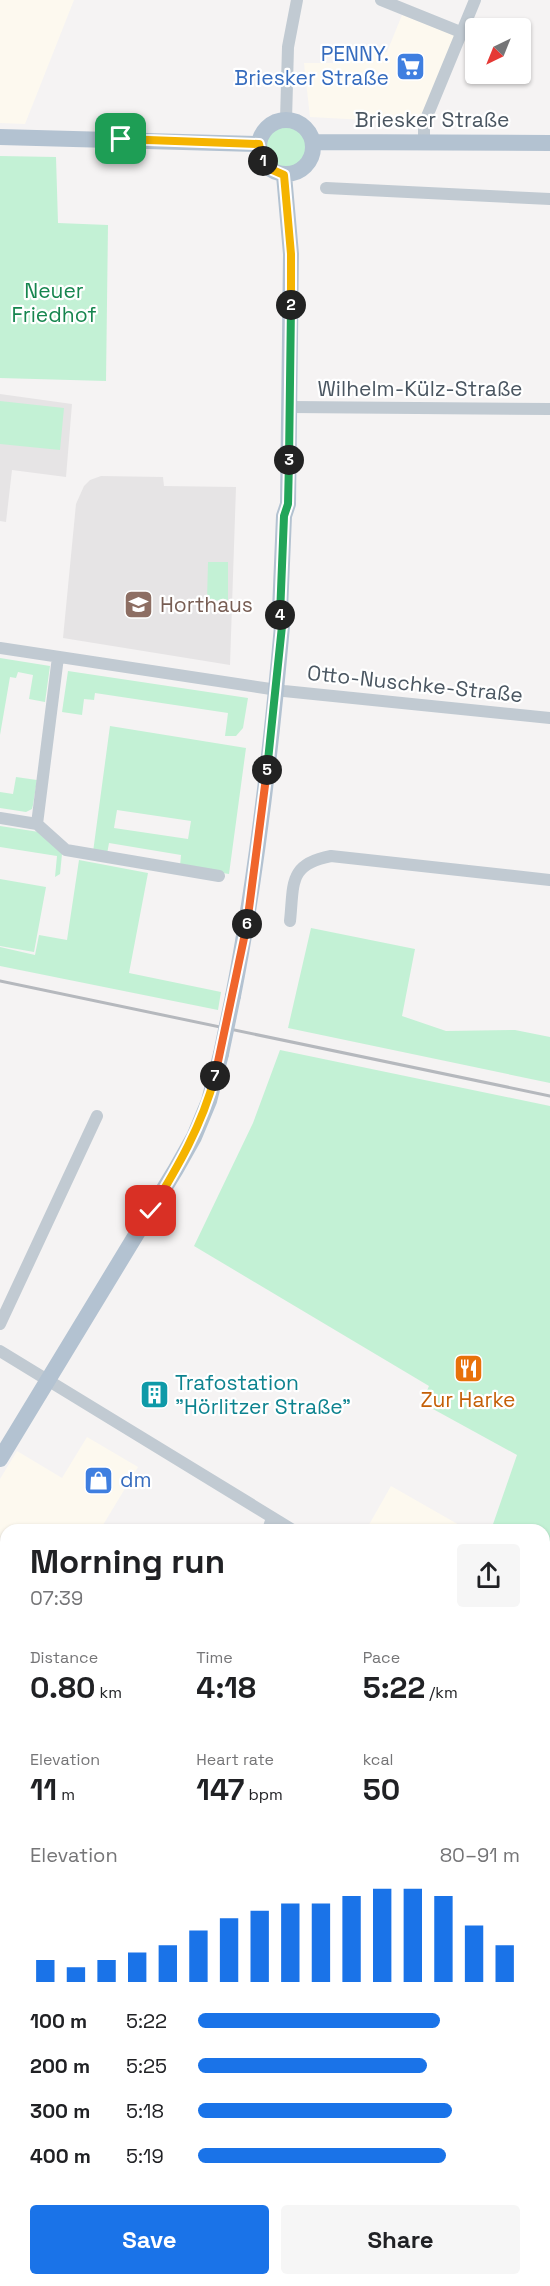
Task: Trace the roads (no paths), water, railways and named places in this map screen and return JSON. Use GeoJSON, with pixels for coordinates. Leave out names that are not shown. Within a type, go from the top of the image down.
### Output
{"type":"FeatureCollection","features":[{"type":"Feature","properties":{"kind":"main road"},"geometry":{"type":"LineString","coordinates":[[286,120],[302,125],[308,130],[314,142],[308,164],[293,175],[274,172],[264,163],[259,150],[259,144],[269,127],[286,120]]}},
{"type":"Feature","properties":{"kind":"main road"},"geometry":{"type":"LineString","coordinates":[[0,137],[259,144]]}},
{"type":"Feature","properties":{"kind":"main road","name":"Briesker Straße"},"geometry":{"type":"LineString","coordinates":[[314,142],[550,143]]}},
{"type":"Feature","properties":{"kind":"main road"},"geometry":{"type":"LineString","coordinates":[[0,1459],[194,1137],[209,1101],[221,1054],[249,917],[282,626],[280,610],[284,516],[288,504],[291,407],[291,254],[284,175]]}},
{"type":"Feature","properties":{"kind":"street"},"geometry":{"type":"LineString","coordinates":[[286,120],[288,47],[297,0]]}},
{"type":"Feature","properties":{"kind":"street"},"geometry":{"type":"LineString","coordinates":[[381,0],[463,33]]}},
{"type":"Feature","properties":{"kind":"street"},"geometry":{"type":"LineString","coordinates":[[424,142],[424,126],[428,114],[475,0]]}},
{"type":"Feature","properties":{"kind":"street"},"geometry":{"type":"LineString","coordinates":[[326,188],[550,199]]}},
{"type":"Feature","properties":{"kind":"street","name":"Wilhelm-Külz-Straße"},"geometry":{"type":"LineString","coordinates":[[291,407],[550,410]]}},
{"type":"Feature","properties":{"kind":"street","name":"Otto-Nuschke-Straße"},"geometry":{"type":"LineString","coordinates":[[0,648],[276,689],[550,718]]}},
{"type":"Feature","properties":{"kind":"street"},"geometry":{"type":"LineString","coordinates":[[37,824],[58,657]]}},
{"type":"Feature","properties":{"kind":"street"},"geometry":{"type":"LineString","coordinates":[[0,818],[37,824],[66,850],[219,876]]}},
{"type":"Feature","properties":{"kind":"street"},"geometry":{"type":"LineString","coordinates":[[290,921],[295,879],[299,871],[303,865],[314,859],[331,856],[550,880]]}},
{"type":"Feature","properties":{"kind":"street"},"geometry":{"type":"LineString","coordinates":[[0,1324],[97,1116]]}},
{"type":"Feature","properties":{"kind":"street"},"geometry":{"type":"LineString","coordinates":[[0,1351],[270,1524]]}},
{"type":"Feature","properties":{"kind":"railway"},"geometry":{"type":"LineString","coordinates":[[0,981],[550,1096]]}},
{"type":"Feature","properties":{"kind":"place","name":"PENNY. Briesker Straße"},"geometry":{"type":"Point","coordinates":[410,66]}},
{"type":"Feature","properties":{"kind":"place","name":"Horthaus"},"geometry":{"type":"Point","coordinates":[139,605]}},
{"type":"Feature","properties":{"kind":"place","name":"Zur Harke"},"geometry":{"type":"Point","coordinates":[468,1369]}},
{"type":"Feature","properties":{"kind":"place","name":"Trafostation \"Hörlitzer Straße\""},"geometry":{"type":"Point","coordinates":[154,1395]}},
{"type":"Feature","properties":{"kind":"place","name":"dm"},"geometry":{"type":"Point","coordinates":[99,1480]}},
{"type":"Feature","properties":{"kind":"park label","name":"Neuer Friedhof"},"geometry":{"type":"Point","coordinates":[54,303]}}]}
